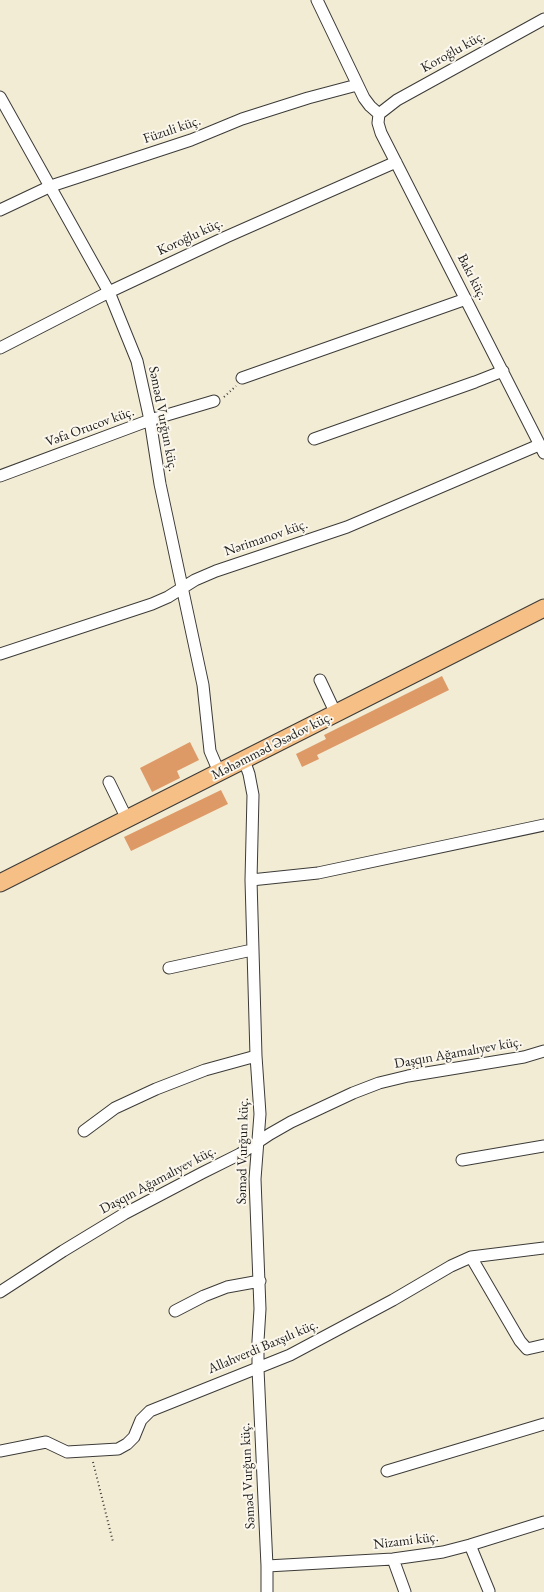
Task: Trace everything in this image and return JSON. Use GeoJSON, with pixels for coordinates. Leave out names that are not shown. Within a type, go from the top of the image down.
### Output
{"type":"FeatureCollection","features":[{"type":"Feature","properties":{"kind":"main road","name":"Məhəmməd Əsədov küç."},"geometry":{"type":"LineString","coordinates":[[0,883],[544,608]]}},
{"type":"Feature","properties":{"kind":"street"},"geometry":{"type":"LineString","coordinates":[[330,0],[318,3],[357,85],[370,106],[379,114]]}},
{"type":"Feature","properties":{"kind":"street","name":"Koroğlu küç."},"geometry":{"type":"LineString","coordinates":[[379,114],[397,100],[544,19]]}},
{"type":"Feature","properties":{"kind":"street","name":"Füzuli küç."},"geometry":{"type":"LineString","coordinates":[[0,210],[50,186],[192,140],[242,119],[308,98],[357,85]]}},
{"type":"Feature","properties":{"kind":"street","name":"Səməd Vurğun küç."},"geometry":{"type":"LineString","coordinates":[[0,97],[109,292],[137,361],[150,420],[160,484],[203,685],[210,751],[219,772]]}},
{"type":"Feature","properties":{"kind":"street","name":"Bakı küç."},"geometry":{"type":"LineString","coordinates":[[379,114],[378,123],[381,133],[542,449]]}},
{"type":"Feature","properties":{"kind":"street","name":"Koroğlu küç."},"geometry":{"type":"LineString","coordinates":[[0,348],[109,292],[226,237],[396,162]]}},
{"type":"Feature","properties":{"kind":"street"},"geometry":{"type":"LineString","coordinates":[[242,378],[466,299]]}},
{"type":"Feature","properties":{"kind":"street"},"geometry":{"type":"LineString","coordinates":[[314,439],[502,371]]}},
{"type":"Feature","properties":{"kind":"street","name":"Vəfa Orucov küç."},"geometry":{"type":"LineString","coordinates":[[0,476],[150,420],[214,401]]}},
{"type":"Feature","properties":{"kind":"street","name":"Nərimanov küç."},"geometry":{"type":"LineString","coordinates":[[0,654],[152,604],[168,597],[195,580],[216,571],[347,526],[542,449]]}},
{"type":"Feature","properties":{"kind":"street"},"geometry":{"type":"LineString","coordinates":[[320,680],[336,714]]}},
{"type":"Feature","properties":{"kind":"street","name":"Səməd Vurğun küç."},"geometry":{"type":"LineString","coordinates":[[244,760],[250,774],[253,795],[251,880],[252,950],[260,1114],[255,1179],[260,1281],[258,1369],[267,1592]]}},
{"type":"Feature","properties":{"kind":"street"},"geometry":{"type":"LineString","coordinates":[[109,782],[127,819]]}},
{"type":"Feature","properties":{"kind":"street"},"geometry":{"type":"LineString","coordinates":[[251,880],[318,873],[544,825]]}},
{"type":"Feature","properties":{"kind":"street"},"geometry":{"type":"LineString","coordinates":[[169,968],[252,950]]}},
{"type":"Feature","properties":{"kind":"street","name":"Daşqın Ağamalıyev küç."},"geometry":{"type":"LineString","coordinates":[[0,1292],[124,1214],[202,1172],[240,1154],[291,1122],[353,1093],[379,1083],[408,1076],[524,1057],[544,1051]]}},
{"type":"Feature","properties":{"kind":"street"},"geometry":{"type":"LineString","coordinates":[[84,1131],[115,1108],[156,1089],[205,1070],[256,1056]]}},
{"type":"Feature","properties":{"kind":"street"},"geometry":{"type":"LineString","coordinates":[[462,1160],[544,1146]]}},
{"type":"Feature","properties":{"kind":"street","name":"Allahverdi Baxşılı küç."},"geometry":{"type":"LineString","coordinates":[[0,1451],[46,1442],[67,1452],[118,1449],[127,1444],[134,1437],[141,1420],[150,1411],[290,1355],[393,1300],[451,1266],[471,1257],[544,1248]]}},
{"type":"Feature","properties":{"kind":"street"},"geometry":{"type":"LineString","coordinates":[[471,1257],[520,1341],[527,1349],[544,1345]]}},
{"type":"Feature","properties":{"kind":"street"},"geometry":{"type":"LineString","coordinates":[[175,1311],[204,1296],[227,1287],[260,1281]]}},
{"type":"Feature","properties":{"kind":"street"},"geometry":{"type":"LineString","coordinates":[[387,1471],[544,1424]]}},
{"type":"Feature","properties":{"kind":"street","name":"Nizami küç."},"geometry":{"type":"LineString","coordinates":[[267,1566],[393,1559],[443,1552],[544,1522]]}},
{"type":"Feature","properties":{"kind":"street"},"geometry":{"type":"LineString","coordinates":[[470,1545],[490,1590]]}},
{"type":"Feature","properties":{"kind":"street"},"geometry":{"type":"LineString","coordinates":[[393,1559],[405,1592]]}},
{"type":"Feature","properties":{"kind":"path"},"geometry":{"type":"LineString","coordinates":[[214,401],[228,395],[242,378]]}},
{"type":"Feature","properties":{"kind":"path"},"geometry":{"type":"LineString","coordinates":[[91,1451],[113,1542]]}},
{"type":"Feature","properties":{"kind":"building"},"geometry":{"type":"Polygon","coordinates":[[[442,676],[449,690],[317,755],[319,759],[302,767],[296,754],[326,739],[324,735],[442,676]]]}},
{"type":"Feature","properties":{"kind":"building"},"geometry":{"type":"Polygon","coordinates":[[[190,742],[199,760],[177,771],[180,778],[152,792],[140,768],[190,742]]]}},
{"type":"Feature","properties":{"kind":"building"},"geometry":{"type":"Polygon","coordinates":[[[221,790],[228,804],[131,851],[124,837],[221,790]]]}}]}
